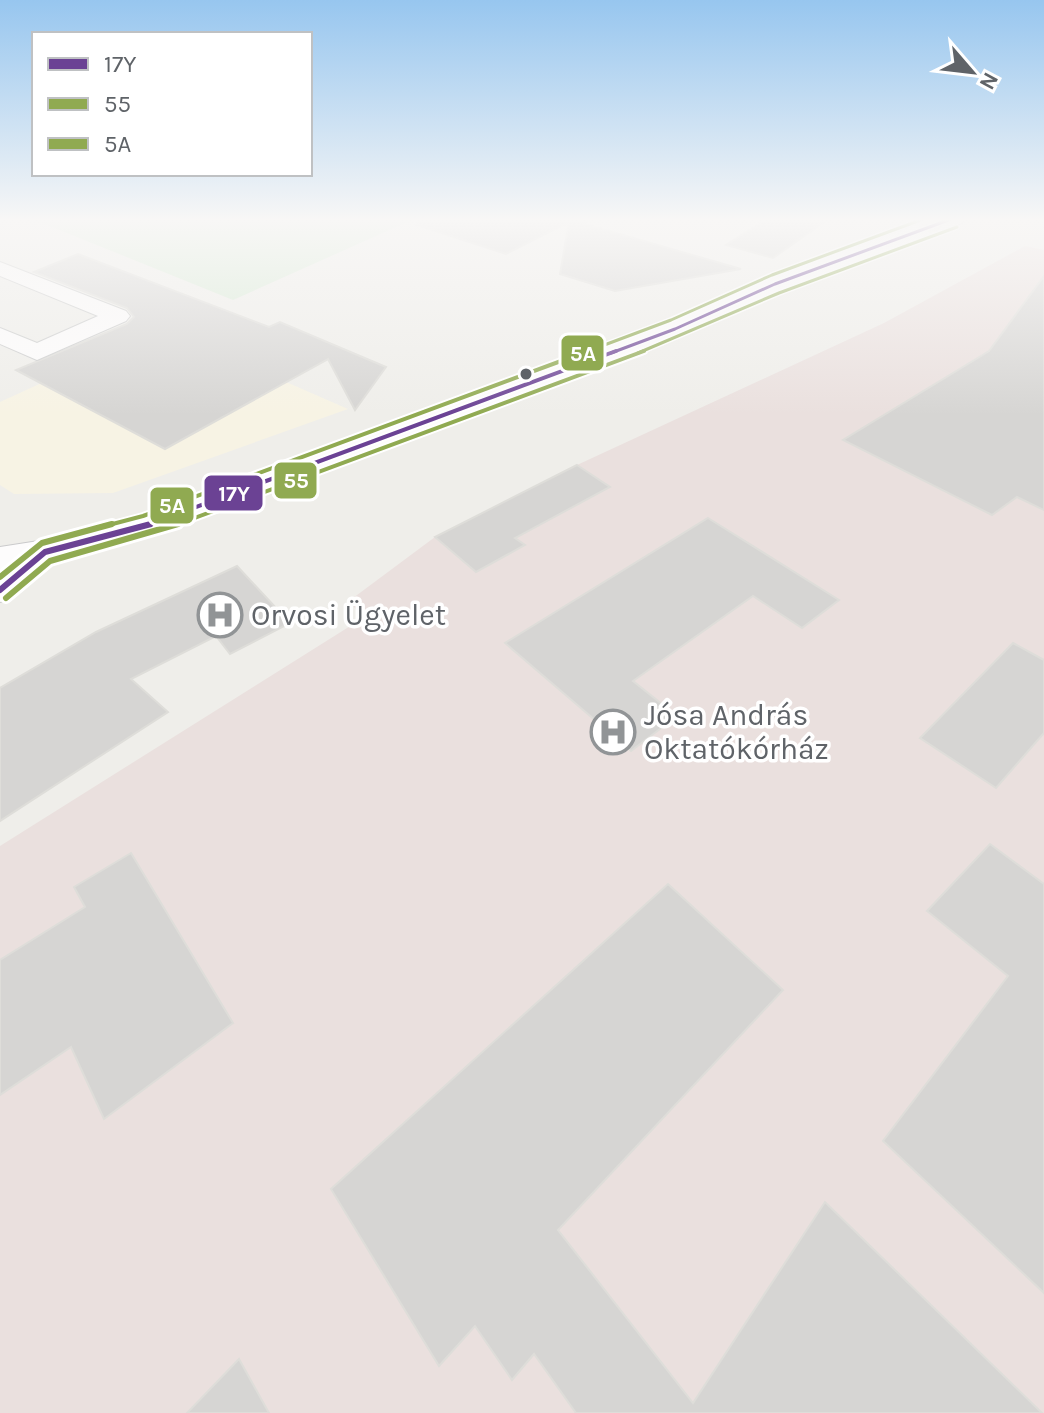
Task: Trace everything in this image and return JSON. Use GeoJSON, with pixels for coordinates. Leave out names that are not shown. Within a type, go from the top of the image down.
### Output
{"type":"FeatureCollection","features":[{"type":"Feature","properties":{"kind":"main road"},"geometry":{"type":"LineString","coordinates":[[0,558],[45,552],[146,526],[675,329],[775,284]]}},
{"type":"Feature","properties":{"kind":"street"},"geometry":{"type":"LineString","coordinates":[[0,335],[37,352],[118,316],[39,284]]}},
{"type":"Feature","properties":{"kind":"street"},"geometry":{"type":"LineString","coordinates":[[0,541],[0,558]]}},
{"type":"Feature","properties":{"kind":"street"},"geometry":{"type":"LineString","coordinates":[[0,590],[45,552]]}},
{"type":"Feature","properties":{"kind":"shaded area","name":"Jósa András Oktatókórház"},"geometry":{"type":"Polygon","coordinates":[[[956,284],[1044,284],[1044,1413],[0,1413],[0,846],[363,618],[349,601],[435,537],[577,465],[884,323],[956,284]]]}},
{"type":"Feature","properties":{"kind":"shaded area"},"geometry":{"type":"Polygon","coordinates":[[[162,328],[348,409],[113,493],[14,494],[0,485],[0,402],[162,328]]]}},
{"type":"Feature","properties":{"kind":"green space"},"geometry":{"type":"Polygon","coordinates":[[[193,284],[269,284],[233,300],[193,284]]]}},
{"type":"Feature","properties":{"kind":"building"},"geometry":{"type":"Polygon","coordinates":[[[65,284],[156,284],[269,327],[280,322],[386,367],[355,410],[328,359],[165,449],[16,370],[127,324],[134,317],[127,308],[65,284]]]}},
{"type":"Feature","properties":{"kind":"building"},"geometry":{"type":"Polygon","coordinates":[[[592,284],[655,284],[615,291],[592,284]]]}},
{"type":"Feature","properties":{"kind":"building"},"geometry":{"type":"Polygon","coordinates":[[[1038,284],[1044,284],[1044,510],[1017,497],[992,515],[843,440],[989,351],[1038,284]]]}},
{"type":"Feature","properties":{"kind":"building"},"geometry":{"type":"Polygon","coordinates":[[[577,465],[610,487],[515,538],[525,545],[476,572],[435,537],[577,465]]]}},
{"type":"Feature","properties":{"kind":"building"},"geometry":{"type":"Polygon","coordinates":[[[708,518],[839,600],[802,628],[753,596],[633,681],[677,716],[631,751],[505,643],[708,518]]]}},
{"type":"Feature","properties":{"kind":"building"},"geometry":{"type":"Polygon","coordinates":[[[237,566],[290,623],[230,654],[216,636],[131,679],[168,712],[0,821],[0,688],[96,632],[237,566]]]}},
{"type":"Feature","properties":{"kind":"building"},"geometry":{"type":"Polygon","coordinates":[[[1013,643],[1044,660],[1044,733],[996,788],[920,738],[1013,643]]]}},
{"type":"Feature","properties":{"kind":"building"},"geometry":{"type":"Polygon","coordinates":[[[990,844],[1044,884],[1044,1293],[883,1141],[1008,976],[927,911],[990,844]]]}},
{"type":"Feature","properties":{"kind":"building"},"geometry":{"type":"Polygon","coordinates":[[[131,853],[233,1023],[104,1119],[71,1047],[0,1095],[0,960],[85,907],[74,887],[131,853]]]}},
{"type":"Feature","properties":{"kind":"building"},"geometry":{"type":"Polygon","coordinates":[[[668,884],[783,990],[558,1230],[693,1403],[825,1202],[1042,1413],[576,1413],[534,1354],[512,1380],[475,1326],[439,1366],[331,1189],[668,884]]]}},
{"type":"Feature","properties":{"kind":"building"},"geometry":{"type":"Polygon","coordinates":[[[239,1359],[269,1413],[187,1413],[239,1359]]]}},
{"type":"Feature","properties":{"kind":"transit line","name":"5A"},"geometry":{"type":"LineString","coordinates":[[0,577],[42,543],[143,516],[671,320],[752,284]]}},
{"type":"Feature","properties":{"kind":"transit line","name":"17Y"},"geometry":{"type":"LineString","coordinates":[[0,590],[45,552],[146,526],[675,329],[775,284]]}},
{"type":"Feature","properties":{"kind":"transit line","name":"55"},"geometry":{"type":"LineString","coordinates":[[6,598],[50,561],[149,535],[678,338],[803,284]]}},
{"type":"Feature","properties":{"kind":"place","name":"Orvosi Ügyelet"},"geometry":{"type":"Point","coordinates":[220,615]}},
{"type":"Feature","properties":{"kind":"place","name":"Jósa András Oktatókórház"},"geometry":{"type":"Point","coordinates":[613,732]}}]}
